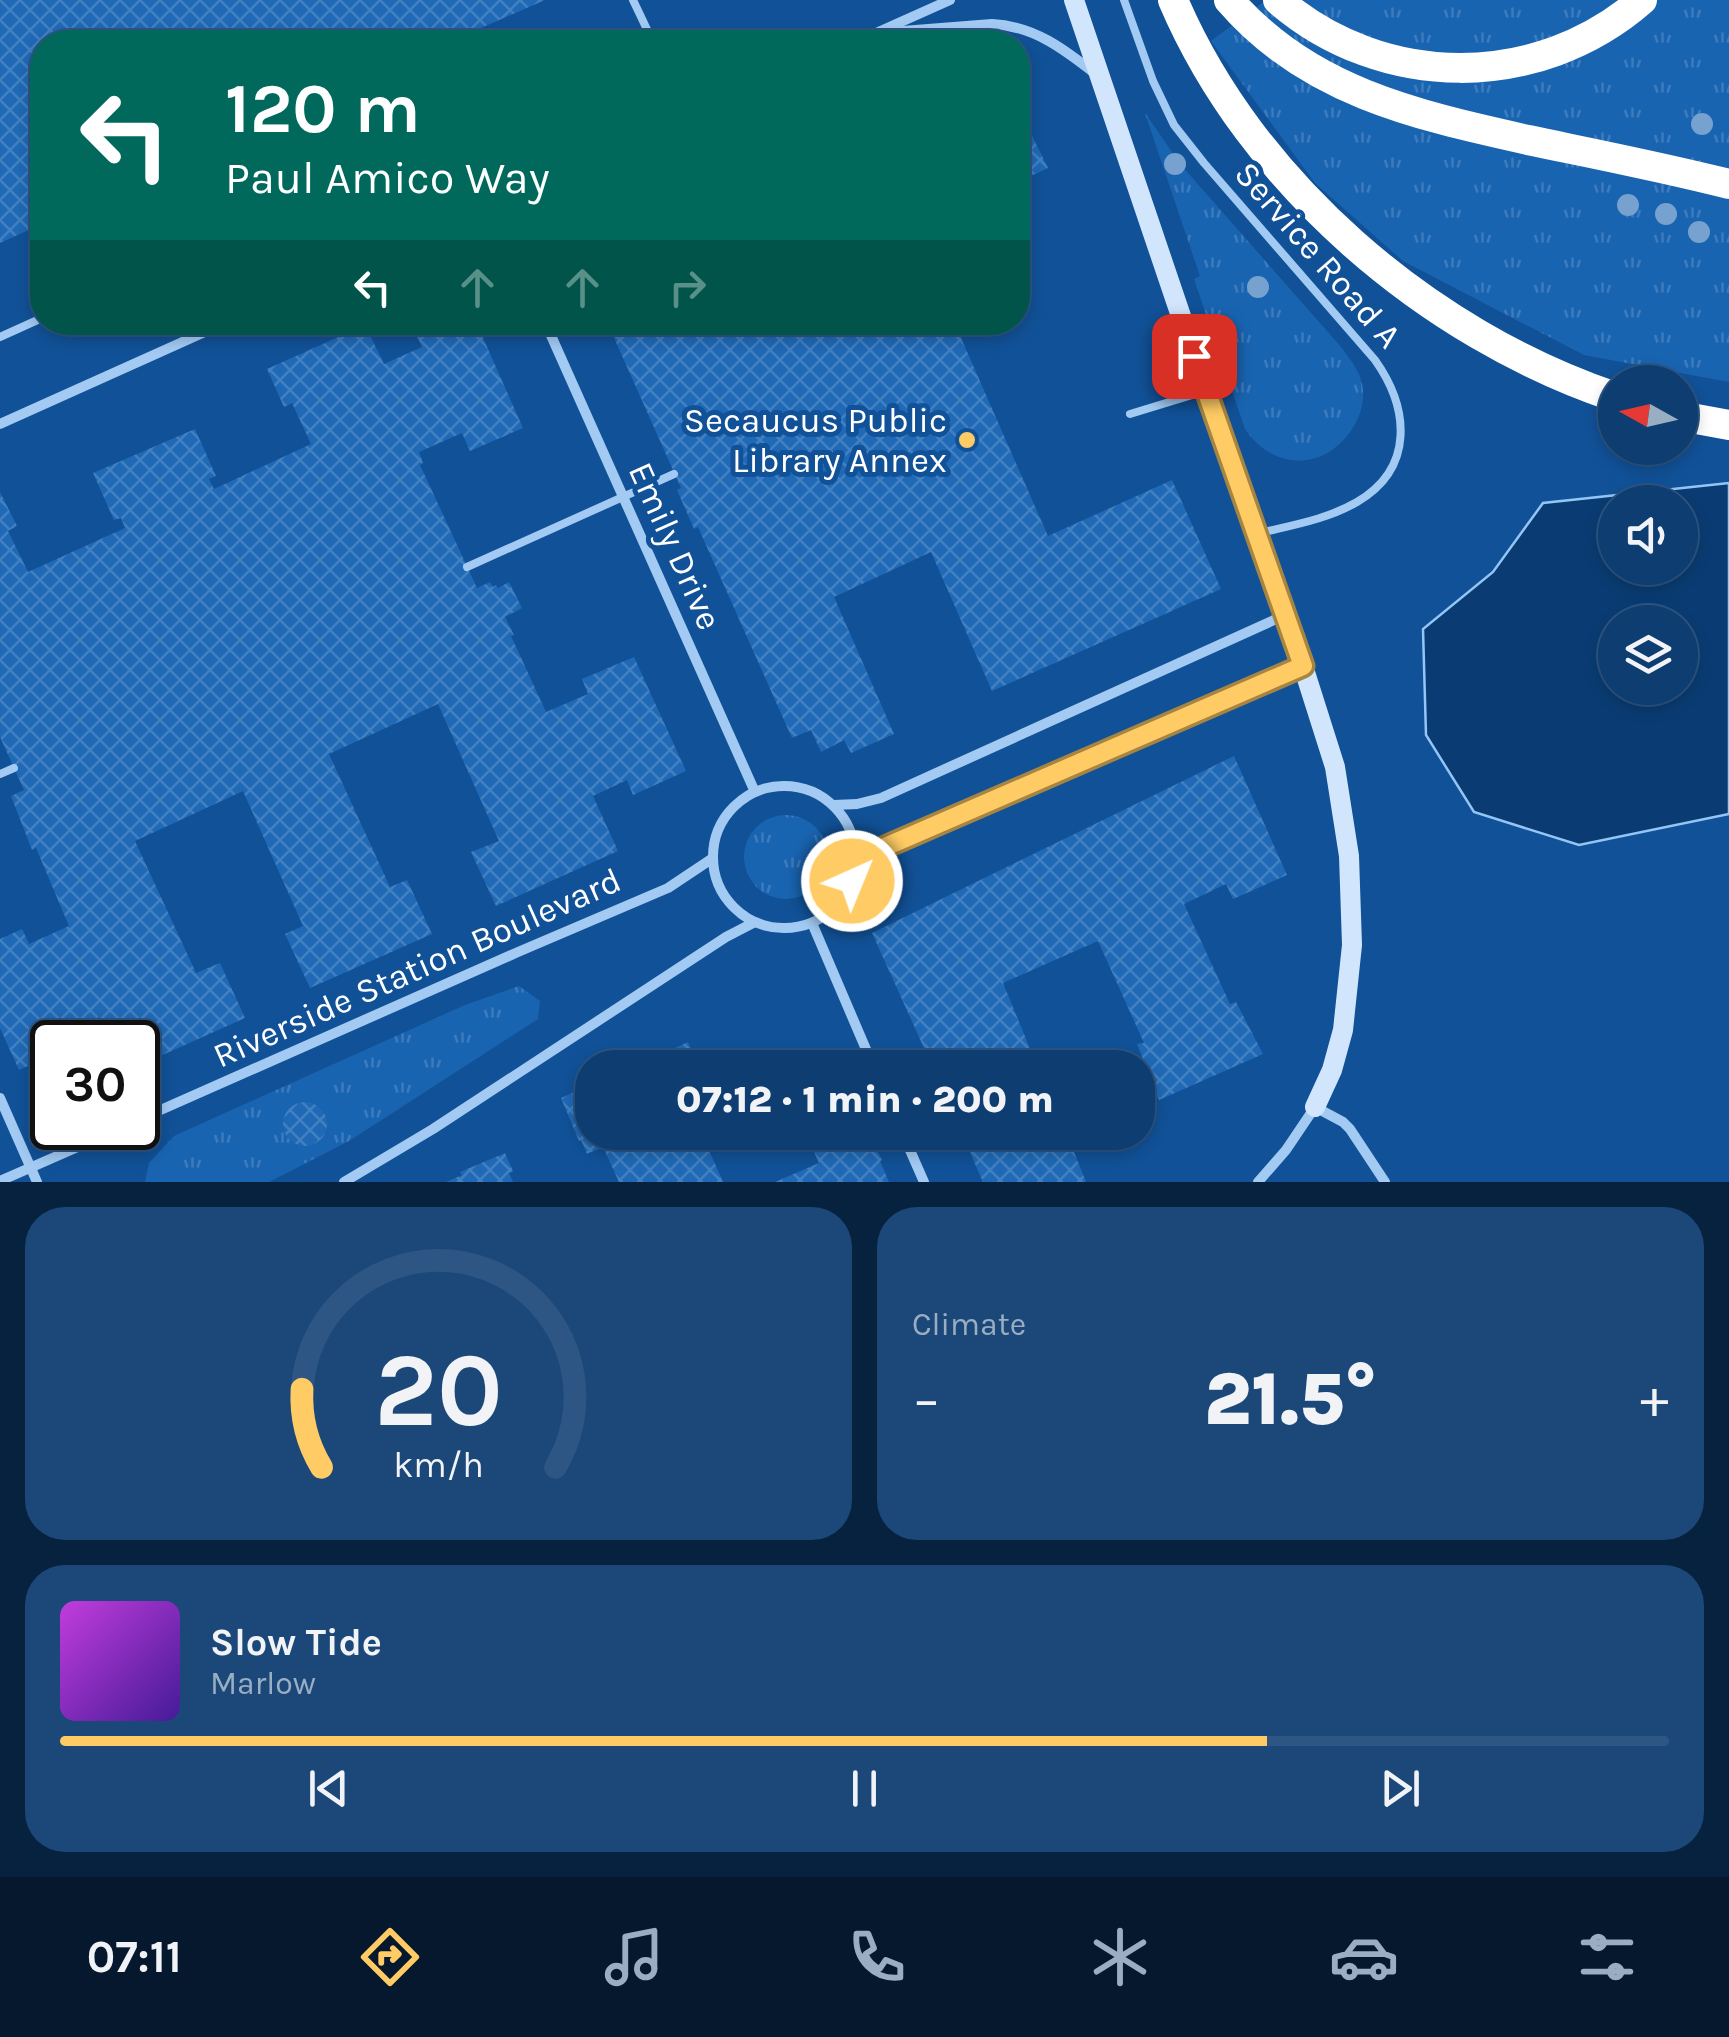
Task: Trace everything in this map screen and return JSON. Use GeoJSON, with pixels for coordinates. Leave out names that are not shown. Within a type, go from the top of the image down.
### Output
{"type":"FeatureCollection","features":[{"type":"Feature","properties":{"kind":"highway"},"geometry":{"type":"LineString","coordinates":[[1173,0],[1210,73],[1235,110],[1285,174],[1359,247],[1418,295],[1473,331],[1554,373],[1598,390]]}},
{"type":"Feature","properties":{"kind":"highway"},"geometry":{"type":"LineString","coordinates":[[1230,0],[1281,49],[1333,80],[1381,102],[1447,122],[1729,184]]}},
{"type":"Feature","properties":{"kind":"highway"},"geometry":{"type":"LineString","coordinates":[[1278,0],[1320,30],[1356,49],[1400,63],[1444,68],[1498,66],[1540,55],[1579,40],[1642,0]]}},
{"type":"Feature","properties":{"kind":"highway"},"geometry":{"type":"LineString","coordinates":[[1698,420],[1729,426]]}},
{"type":"Feature","properties":{"kind":"street"},"geometry":{"type":"LineString","coordinates":[[884,30],[950,0]]}},
{"type":"Feature","properties":{"kind":"street"},"geometry":{"type":"LineString","coordinates":[[1074,0],[1303,666],[1335,767],[1344,810],[1352,944],[1343,1030],[1332,1070],[1315,1106],[1286,1150],[1258,1182]]}},
{"type":"Feature","properties":{"kind":"street"},"geometry":{"type":"LineString","coordinates":[[915,30],[992,24],[1025,30]]}},
{"type":"Feature","properties":{"kind":"street"},"geometry":{"type":"LineString","coordinates":[[1030,32],[1056,44],[1100,78]]}},
{"type":"Feature","properties":{"kind":"street"},"geometry":{"type":"LineString","coordinates":[[0,424],[198,335]]}},
{"type":"Feature","properties":{"kind":"street","name":"Emily Drive"},"geometry":{"type":"LineString","coordinates":[[551,335],[755,792]]}},
{"type":"Feature","properties":{"kind":"street"},"geometry":{"type":"LineString","coordinates":[[834,805],[882,798],[1284,615]]}},
{"type":"Feature","properties":{"kind":"street"},"geometry":{"type":"LineString","coordinates":[[855,866],[885,847],[1303,666]]}},
{"type":"Feature","properties":{"kind":"street"},"geometry":{"type":"LineString","coordinates":[[794,787],[808,790],[834,805],[845,818],[855,866],[852,881],[836,906],[812,922],[784,928],[755,922],[731,905],[713,858],[717,831],[732,808],[755,792],[794,787]]}},
{"type":"Feature","properties":{"kind":"street","name":"Riverside Station Boulevard"},"geometry":{"type":"LineString","coordinates":[[160,1110],[668,888],[713,858]]}},
{"type":"Feature","properties":{"kind":"street"},"geometry":{"type":"LineString","coordinates":[[344,1182],[755,922]]}},
{"type":"Feature","properties":{"kind":"street"},"geometry":{"type":"LineString","coordinates":[[812,922],[866,1050]]}},
{"type":"Feature","properties":{"kind":"street"},"geometry":{"type":"LineString","coordinates":[[0,1098],[37,1182]]}},
{"type":"Feature","properties":{"kind":"street"},"geometry":{"type":"LineString","coordinates":[[1315,1106],[1350,1129],[1385,1182]]}},
{"type":"Feature","properties":{"kind":"street"},"geometry":{"type":"LineString","coordinates":[[0,1181],[71,1150]]}},
{"type":"Feature","properties":{"kind":"street"},"geometry":{"type":"LineString","coordinates":[[910,1150],[924,1182]]}},
{"type":"Feature","properties":{"kind":"lane"},"geometry":{"type":"LineString","coordinates":[[633,0],[647,30]]}},
{"type":"Feature","properties":{"kind":"lane","name":"Service Road A"},"geometry":{"type":"LineString","coordinates":[[1124,0],[1152,81],[1174,125],[1375,360],[1398,403],[1399,448],[1378,486],[1338,511],[1256,534]]}},
{"type":"Feature","properties":{"kind":"lane"},"geometry":{"type":"LineString","coordinates":[[0,338],[30,324]]}},
{"type":"Feature","properties":{"kind":"lane"},"geometry":{"type":"LineString","coordinates":[[1130,414],[1206,390]]}},
{"type":"Feature","properties":{"kind":"lane"},"geometry":{"type":"LineString","coordinates":[[467,567],[674,474]]}},
{"type":"Feature","properties":{"kind":"lane"},"geometry":{"type":"LineString","coordinates":[[0,774],[14,768]]}},
{"type":"Feature","properties":{"kind":"green space"},"geometry":{"type":"Polygon","coordinates":[[[1266,0],[1729,0],[1729,382],[1698,376],[1698,365],[1638,365],[1584,355],[1403,261],[1315,183],[1211,41],[1266,0]]]}},
{"type":"Feature","properties":{"kind":"green space"},"geometry":{"type":"Polygon","coordinates":[[[1145,113],[1181,165],[1358,371],[1363,392],[1359,415],[1343,441],[1330,452],[1315,458],[1285,459],[1270,453],[1245,429],[1194,279],[1200,276],[1145,113]]]}},
{"type":"Feature","properties":{"kind":"green space"},"geometry":{"type":"Polygon","coordinates":[[[786,815],[809,822],[821,834],[828,857],[821,880],[809,892],[786,899],[763,892],[751,880],[744,857],[751,834],[763,822],[786,815]]]}},
{"type":"Feature","properties":{"kind":"green space"},"geometry":{"type":"Polygon","coordinates":[[[519,986],[540,1001],[538,1019],[349,1141],[269,1182],[145,1182],[149,1163],[174,1136],[465,1005],[519,986]]]}},
{"type":"Feature","properties":{"kind":"shaded area"},"geometry":{"type":"Polygon","coordinates":[[[1729,483],[1729,814],[1579,845],[1474,812],[1426,735],[1423,629],[1493,572],[1543,503],[1598,497],[1598,585],[1698,585],[1698,486],[1729,483]]]}},
{"type":"Feature","properties":{"kind":"building"},"geometry":{"type":"Polygon","coordinates":[[[0,0],[545,0],[476,30],[30,30],[30,229],[0,243],[0,0]]]}},
{"type":"Feature","properties":{"kind":"building"},"geometry":{"type":"Polygon","coordinates":[[[1030,131],[1048,168],[1030,176],[1030,131]]]}},
{"type":"Feature","properties":{"kind":"building"},"geometry":{"type":"Polygon","coordinates":[[[343,335],[370,335],[384,364],[422,347],[416,335],[482,335],[523,428],[470,451],[462,433],[419,452],[423,463],[420,465],[477,588],[490,582],[498,588],[509,582],[522,608],[505,617],[546,712],[588,694],[582,679],[634,657],[686,771],[633,795],[627,780],[593,796],[618,851],[496,906],[471,852],[499,841],[438,704],[329,754],[390,887],[407,880],[432,934],[310,988],[285,934],[303,926],[243,791],[135,841],[196,973],[220,963],[245,1018],[160,1056],[160,1020],[30,1020],[30,1065],[19,1070],[0,1028],[0,939],[22,929],[29,944],[69,926],[11,796],[24,790],[0,737],[0,492],[17,526],[8,531],[28,572],[125,528],[121,518],[114,520],[93,473],[195,429],[216,476],[209,479],[214,489],[311,444],[292,403],[284,407],[267,369],[343,335]]]}},
{"type":"Feature","properties":{"kind":"building"},"geometry":{"type":"Polygon","coordinates":[[[613,335],[960,335],[1048,536],[1172,480],[1221,589],[992,691],[931,552],[834,597],[894,734],[851,753],[844,740],[821,752],[811,730],[792,738],[698,527],[694,529],[677,490],[681,488],[613,335]]]}},
{"type":"Feature","properties":{"kind":"building"},"geometry":{"type":"Polygon","coordinates":[[[1234,756],[1287,875],[1233,899],[1226,884],[1184,904],[1230,1004],[1236,1002],[1263,1054],[1159,1100],[1155,1090],[1155,1050],[1139,1050],[1137,1044],[1144,1043],[1098,941],[1003,983],[1031,1050],[925,1050],[872,933],[1234,756]]]}},
{"type":"Feature","properties":{"kind":"building"},"geometry":{"type":"Polygon","coordinates":[[[688,1042],[691,1050],[671,1050],[688,1042]]]}},
{"type":"Feature","properties":{"kind":"building"},"geometry":{"type":"Polygon","coordinates":[[[575,1092],[575,1131],[561,1098],[575,1092]]]}},
{"type":"Feature","properties":{"kind":"building"},"geometry":{"type":"Polygon","coordinates":[[[305,1102],[321,1108],[327,1124],[321,1140],[305,1146],[289,1140],[283,1124],[289,1108],[305,1102]]]}},
{"type":"Feature","properties":{"kind":"building"},"geometry":{"type":"Polygon","coordinates":[[[604,1150],[709,1150],[723,1182],[619,1182],[604,1150]]]}},
{"type":"Feature","properties":{"kind":"building"},"geometry":{"type":"Polygon","coordinates":[[[813,1150],[876,1150],[889,1182],[775,1182],[819,1163],[813,1150]]]}},
{"type":"Feature","properties":{"kind":"building"},"geometry":{"type":"Polygon","coordinates":[[[969,1150],[1073,1150],[1086,1182],[983,1182],[969,1150]]]}},
{"type":"Feature","properties":{"kind":"building"},"geometry":{"type":"Polygon","coordinates":[[[505,1153],[513,1182],[446,1182],[462,1175],[460,1172],[505,1153]]]}},
{"type":"Feature","properties":{"kind":"place","name":"Secaucus Public Library Annex"},"geometry":{"type":"Point","coordinates":[967,440]}},
{"type":"Feature","properties":{"kind":"route"},"geometry":{"type":"LineString","coordinates":[[852,881],[855,866],[885,847],[1303,666],[1194,356]]}}]}
